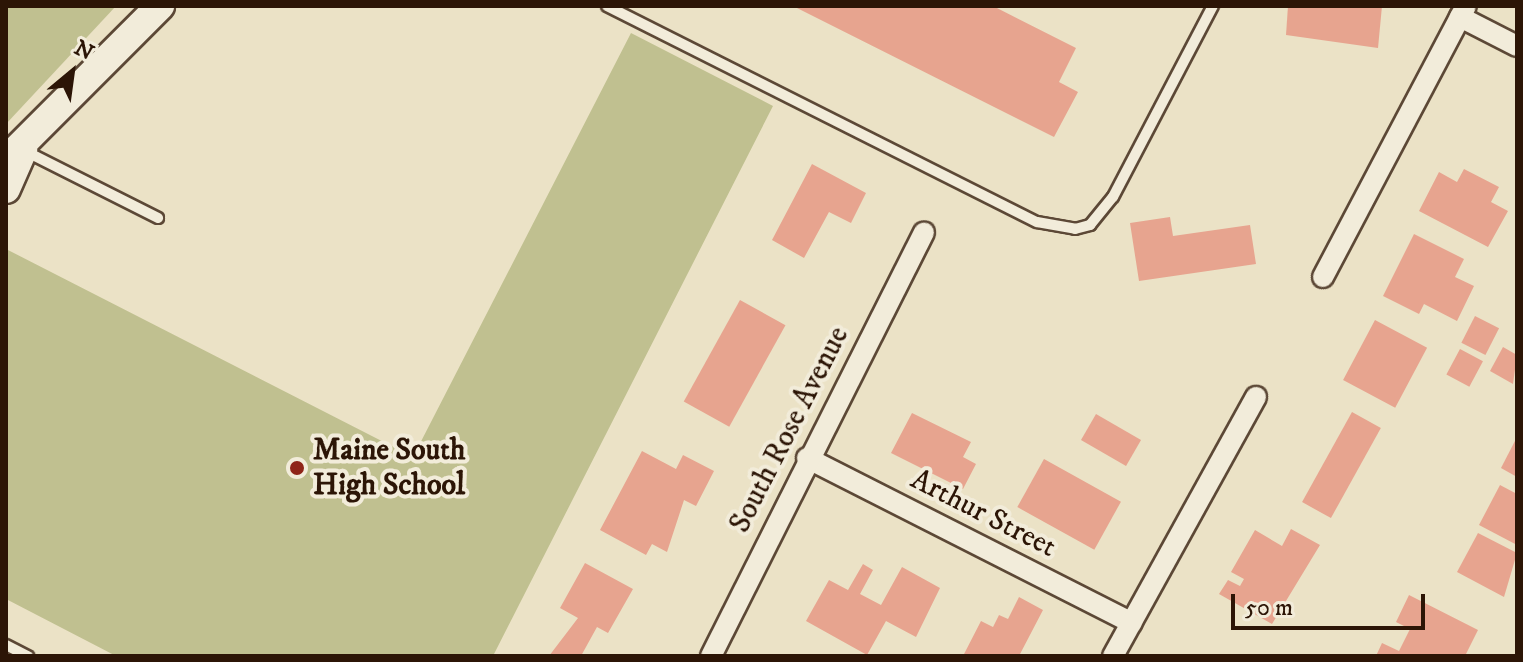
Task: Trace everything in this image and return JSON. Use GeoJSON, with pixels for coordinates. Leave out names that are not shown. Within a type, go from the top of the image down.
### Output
{"type":"FeatureCollection","features":[{"type":"Feature","properties":{"kind":"main road"},"geometry":{"type":"LineString","coordinates":[[6,189],[15,155],[160,6]]}},
{"type":"Feature","properties":{"kind":"street"},"geometry":{"type":"LineString","coordinates":[[1323,277],[1463,12],[1517,46]]}},
{"type":"Feature","properties":{"kind":"street","name":"South Rose Avenue"},"geometry":{"type":"LineString","coordinates":[[711,656],[807,458],[924,232]]}},
{"type":"Feature","properties":{"kind":"street"},"geometry":{"type":"LineString","coordinates":[[1113,656],[1256,397]]}},
{"type":"Feature","properties":{"kind":"street","name":"Arthur Street"},"geometry":{"type":"LineString","coordinates":[[807,458],[1132,623]]}},
{"type":"Feature","properties":{"kind":"lane"},"geometry":{"type":"LineString","coordinates":[[607,6],[1037,222],[1075,229],[1090,225],[1113,197],[1213,6]]}},
{"type":"Feature","properties":{"kind":"lane"},"geometry":{"type":"LineString","coordinates":[[15,155],[158,218]]}},
{"type":"Feature","properties":{"kind":"lane"},"geometry":{"type":"LineString","coordinates":[[6,645],[28,656]]}},
{"type":"Feature","properties":{"kind":"green space"},"geometry":{"type":"Polygon","coordinates":[[[6,6],[116,6],[6,124],[6,6]]]}},
{"type":"Feature","properties":{"kind":"green space"},"geometry":{"type":"Polygon","coordinates":[[[631,33],[773,106],[493,656],[116,656],[6,599],[6,249],[413,457],[631,33]]]}},
{"type":"Feature","properties":{"kind":"building"},"geometry":{"type":"Polygon","coordinates":[[[793,6],[993,6],[1076,48],[1059,82],[1078,92],[1054,137],[793,6]]]}},
{"type":"Feature","properties":{"kind":"building"},"geometry":{"type":"Polygon","coordinates":[[[1288,6],[1382,6],[1378,48],[1286,35],[1288,6]]]}},
{"type":"Feature","properties":{"kind":"building"},"geometry":{"type":"Polygon","coordinates":[[[812,164],[866,193],[851,223],[829,212],[804,258],[772,240],[812,164]]]}},
{"type":"Feature","properties":{"kind":"building"},"geometry":{"type":"Polygon","coordinates":[[[1464,169],[1499,187],[1491,202],[1508,211],[1488,247],[1419,211],[1439,172],[1457,182],[1464,169]]]}},
{"type":"Feature","properties":{"kind":"building"},"geometry":{"type":"Polygon","coordinates":[[[1170,217],[1173,236],[1250,225],[1256,264],[1139,281],[1130,223],[1170,217]]]}},
{"type":"Feature","properties":{"kind":"building"},"geometry":{"type":"Polygon","coordinates":[[[1414,234],[1464,259],[1455,277],[1474,286],[1457,321],[1424,304],[1419,314],[1383,296],[1414,234]]]}},
{"type":"Feature","properties":{"kind":"building"},"geometry":{"type":"Polygon","coordinates":[[[740,300],[785,325],[729,427],[684,401],[740,300]]]}},
{"type":"Feature","properties":{"kind":"building"},"geometry":{"type":"Polygon","coordinates":[[[1475,316],[1499,328],[1485,355],[1461,343],[1475,316]]]}},
{"type":"Feature","properties":{"kind":"building"},"geometry":{"type":"Polygon","coordinates":[[[1375,320],[1427,348],[1395,408],[1343,380],[1375,320]]]}},
{"type":"Feature","properties":{"kind":"building"},"geometry":{"type":"Polygon","coordinates":[[[1503,347],[1517,355],[1513,384],[1490,371],[1503,347]]]}},
{"type":"Feature","properties":{"kind":"building"},"geometry":{"type":"Polygon","coordinates":[[[1460,349],[1483,361],[1469,387],[1446,375],[1460,349]]]}},
{"type":"Feature","properties":{"kind":"building"},"geometry":{"type":"Polygon","coordinates":[[[1352,412],[1381,428],[1331,518],[1302,502],[1352,412]]]}},
{"type":"Feature","properties":{"kind":"building"},"geometry":{"type":"Polygon","coordinates":[[[912,413],[971,442],[963,457],[976,464],[963,489],[891,453],[912,413]]]}},
{"type":"Feature","properties":{"kind":"building"},"geometry":{"type":"Polygon","coordinates":[[[1096,414],[1141,440],[1126,466],[1081,440],[1096,414]]]}},
{"type":"Feature","properties":{"kind":"building"},"geometry":{"type":"Polygon","coordinates":[[[1517,437],[1517,477],[1501,468],[1517,437]]]}},
{"type":"Feature","properties":{"kind":"building"},"geometry":{"type":"Polygon","coordinates":[[[642,451],[676,469],[683,455],[714,471],[696,506],[684,500],[667,552],[652,544],[646,555],[600,530],[642,451]]]}},
{"type":"Feature","properties":{"kind":"building"},"geometry":{"type":"Polygon","coordinates":[[[1044,459],[1121,502],[1094,550],[1017,507],[1044,459]]]}},
{"type":"Feature","properties":{"kind":"building"},"geometry":{"type":"Polygon","coordinates":[[[1500,485],[1517,494],[1517,545],[1479,525],[1500,485]]]}},
{"type":"Feature","properties":{"kind":"building"},"geometry":{"type":"Polygon","coordinates":[[[1291,529],[1320,545],[1272,624],[1219,594],[1228,580],[1240,586],[1244,579],[1231,572],[1255,530],[1282,546],[1291,529]]]}},
{"type":"Feature","properties":{"kind":"building"},"geometry":{"type":"Polygon","coordinates":[[[1478,533],[1517,553],[1504,597],[1457,572],[1478,533]]]}},
{"type":"Feature","properties":{"kind":"building"},"geometry":{"type":"Polygon","coordinates":[[[585,563],[633,589],[608,633],[597,627],[581,656],[549,656],[578,618],[560,608],[585,563]]]}},
{"type":"Feature","properties":{"kind":"building"},"geometry":{"type":"Polygon","coordinates":[[[863,564],[873,570],[860,594],[881,605],[902,567],[940,588],[916,637],[886,621],[867,655],[806,621],[829,580],[848,590],[863,564]]]}},
{"type":"Feature","properties":{"kind":"building"},"geometry":{"type":"Polygon","coordinates":[[[1409,595],[1478,630],[1465,656],[1376,656],[1382,643],[1399,651],[1410,629],[1396,622],[1409,595]]]}},
{"type":"Feature","properties":{"kind":"building"},"geometry":{"type":"Polygon","coordinates":[[[1019,597],[1043,610],[1019,656],[963,656],[981,621],[993,627],[999,615],[1008,619],[1019,597]]]}},
{"type":"Feature","properties":{"kind":"place","name":"Maine South High School"},"geometry":{"type":"Point","coordinates":[297,468]}}]}
